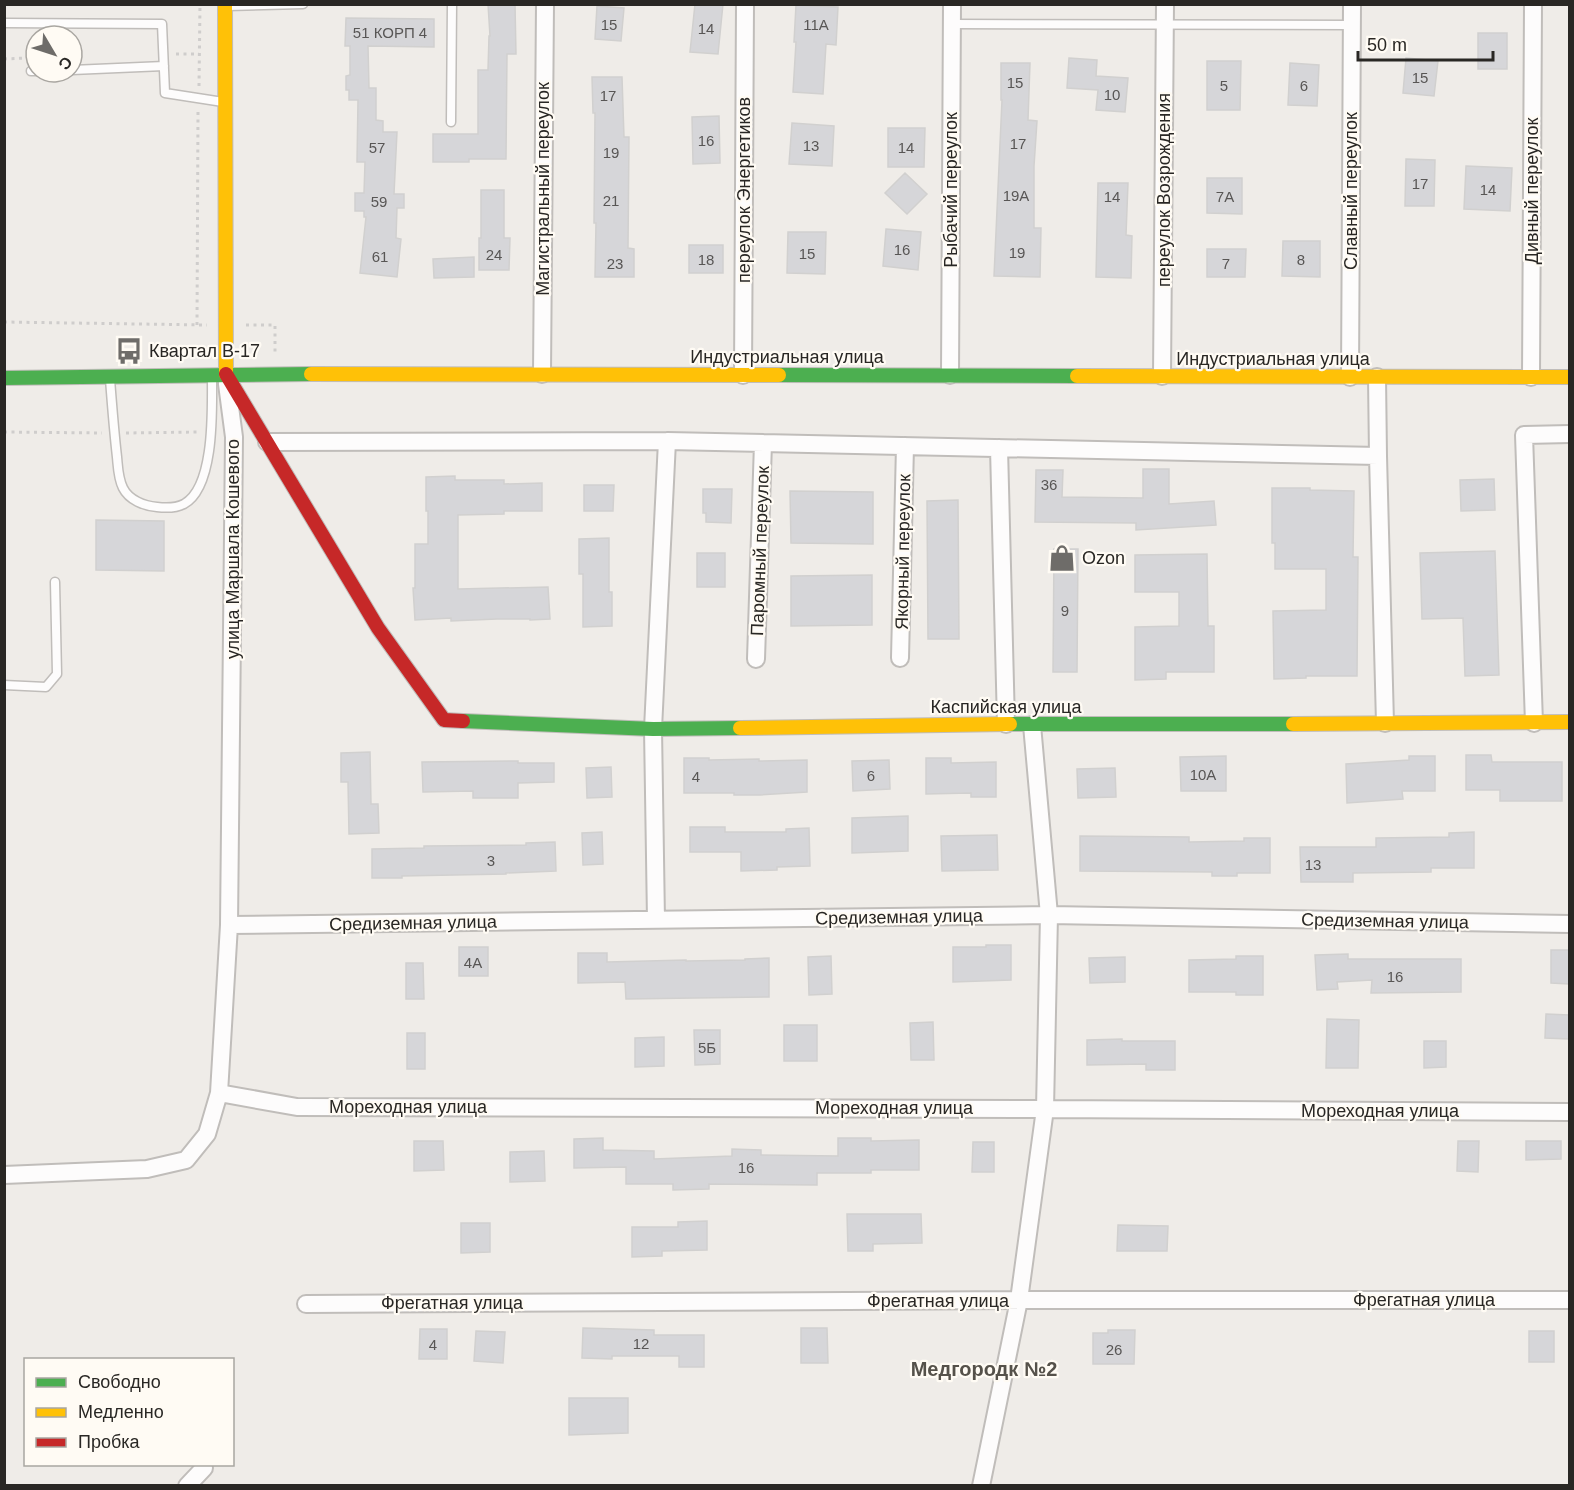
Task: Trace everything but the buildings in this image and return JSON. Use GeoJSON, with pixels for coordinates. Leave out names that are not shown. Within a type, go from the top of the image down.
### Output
{"type":"FeatureCollection","features":[{"type":"Feature","properties":{"kind":"street","name":"Магистральный переулок"},"geometry":{"type":"LineString","coordinates":[[542,374],[545,4]]}},
{"type":"Feature","properties":{"kind":"street","name":"переулок Энергетиков"},"geometry":{"type":"LineString","coordinates":[[743,375],[745,4]]}},
{"type":"Feature","properties":{"kind":"street","name":"Рыбачий переулок"},"geometry":{"type":"LineString","coordinates":[[950,375],[952,4]]}},
{"type":"Feature","properties":{"kind":"street","name":"переулок Возрождения"},"geometry":{"type":"LineString","coordinates":[[1162,376],[1165,4]]}},
{"type":"Feature","properties":{"kind":"street","name":"Славный переулок"},"geometry":{"type":"LineString","coordinates":[[1350,377],[1352,4]]}},
{"type":"Feature","properties":{"kind":"street","name":"Дивный переулок"},"geometry":{"type":"LineString","coordinates":[[1531,378],[1533,4]]}},
{"type":"Feature","properties":{"kind":"street","name":"улица Маршала Кошевого"},"geometry":{"type":"LineString","coordinates":[[4,1175],[147,1169],[186,1160],[207,1134],[219,1093],[229,925],[234,437],[224,374],[230,325],[228,5]]}},
{"type":"Feature","properties":{"kind":"street","name":"Индустриальная улица"},"geometry":{"type":"LineString","coordinates":[[4,378],[224,374],[542,374],[1569,378]]}},
{"type":"Feature","properties":{"kind":"street"},"geometry":{"type":"LineString","coordinates":[[224,374],[267,442],[667,441],[1378,456]]}},
{"type":"Feature","properties":{"kind":"street"},"geometry":{"type":"LineString","coordinates":[[1377,377],[1385,723]]}},
{"type":"Feature","properties":{"kind":"street"},"geometry":{"type":"LineString","coordinates":[[1534,723],[1524,435],[1569,434]]}},
{"type":"Feature","properties":{"kind":"street"},"geometry":{"type":"LineString","coordinates":[[656,920],[653,729],[667,441]]}},
{"type":"Feature","properties":{"kind":"street","name":"Каспийская улица"},"geometry":{"type":"LineString","coordinates":[[267,442],[378,628],[444,720],[653,729],[1006,724],[1569,722]]}},
{"type":"Feature","properties":{"kind":"street","name":"Паромный переулок"},"geometry":{"type":"LineString","coordinates":[[756,660],[763,443]]}},
{"type":"Feature","properties":{"kind":"street","name":"Якорный переулок"},"geometry":{"type":"LineString","coordinates":[[900,658],[905,446]]}},
{"type":"Feature","properties":{"kind":"street"},"geometry":{"type":"LineString","coordinates":[[999,448],[1006,724]]}},
{"type":"Feature","properties":{"kind":"street"},"geometry":{"type":"LineString","coordinates":[[981,1485],[1019,1300],[1045,1109],[1049,915],[1032,725]]}},
{"type":"Feature","properties":{"kind":"street","name":"Средиземная улица"},"geometry":{"type":"LineString","coordinates":[[229,925],[1049,915],[1569,924]]}},
{"type":"Feature","properties":{"kind":"street","name":"Мореходная улица"},"geometry":{"type":"LineString","coordinates":[[219,1093],[297,1107],[1569,1112]]}},
{"type":"Feature","properties":{"kind":"street","name":"Фрегатная улица"},"geometry":{"type":"LineString","coordinates":[[306,1304],[1569,1300]]}},
{"type":"Feature","properties":{"kind":"street"},"geometry":{"type":"LineString","coordinates":[[187,1485],[204,1468]]}},
{"type":"Feature","properties":{"kind":"lane"},"geometry":{"type":"LineString","coordinates":[[228,5],[303,4]]}},
{"type":"Feature","properties":{"kind":"lane"},"geometry":{"type":"LineString","coordinates":[[451,122],[452,4]]}},
{"type":"Feature","properties":{"kind":"lane"},"geometry":{"type":"LineString","coordinates":[[4,23],[162,24],[165,93],[229,103]]}},
{"type":"Feature","properties":{"kind":"lane"},"geometry":{"type":"LineString","coordinates":[[952,24],[1352,25]]}},
{"type":"Feature","properties":{"kind":"lane"},"geometry":{"type":"LineString","coordinates":[[84,69],[164,66]]}},
{"type":"Feature","properties":{"kind":"lane"},"geometry":{"type":"LineString","coordinates":[[110,376],[114,433],[119,476],[123,489],[131,498],[143,505],[170,507],[184,503],[195,493],[202,477],[224,374]]}},
{"type":"Feature","properties":{"kind":"lane"},"geometry":{"type":"LineString","coordinates":[[4,685],[46,687],[57,674],[55,582]]}},
{"type":"Feature","properties":{"kind":"path"},"geometry":{"type":"LineString","coordinates":[[198,325],[200,4]]}},
{"type":"Feature","properties":{"kind":"path"},"geometry":{"type":"LineString","coordinates":[[4,59],[24,58]]}},
{"type":"Feature","properties":{"kind":"path"},"geometry":{"type":"LineString","coordinates":[[4,322],[275,325],[275,374]]}},
{"type":"Feature","properties":{"kind":"traffic: fast"},"geometry":{"type":"LineString","coordinates":[[4,378],[311,374]]}},
{"type":"Feature","properties":{"kind":"traffic: fast"},"geometry":{"type":"LineString","coordinates":[[779,375],[1077,376]]}},
{"type":"Feature","properties":{"kind":"traffic: fast"},"geometry":{"type":"LineString","coordinates":[[463,721],[653,729],[740,728]]}},
{"type":"Feature","properties":{"kind":"traffic: fast"},"geometry":{"type":"LineString","coordinates":[[1010,724],[1293,724]]}},
{"type":"Feature","properties":{"kind":"traffic: slow"},"geometry":{"type":"LineString","coordinates":[[225,4],[226,374]]}},
{"type":"Feature","properties":{"kind":"traffic: slow"},"geometry":{"type":"LineString","coordinates":[[311,374],[779,375]]}},
{"type":"Feature","properties":{"kind":"traffic: slow"},"geometry":{"type":"LineString","coordinates":[[1077,376],[1570,377]]}},
{"type":"Feature","properties":{"kind":"traffic: slow"},"geometry":{"type":"LineString","coordinates":[[1293,724],[1570,722]]}},
{"type":"Feature","properties":{"kind":"traffic: slow"},"geometry":{"type":"LineString","coordinates":[[740,728],[1010,724]]}},
{"type":"Feature","properties":{"kind":"traffic: jam"},"geometry":{"type":"LineString","coordinates":[[226,374],[378,628],[444,720],[463,721]]}},
{"type":"Feature","properties":{"kind":"place","name":"Квартал В-17"},"geometry":{"type":"Point","coordinates":[129,351]}},
{"type":"Feature","properties":{"kind":"place","name":"Ozon"},"geometry":{"type":"Point","coordinates":[1062,558]}},
{"type":"Feature","properties":{"kind":"district","name":"Медгородк №2"},"geometry":{"type":"Point","coordinates":[984,1369]}}]}
